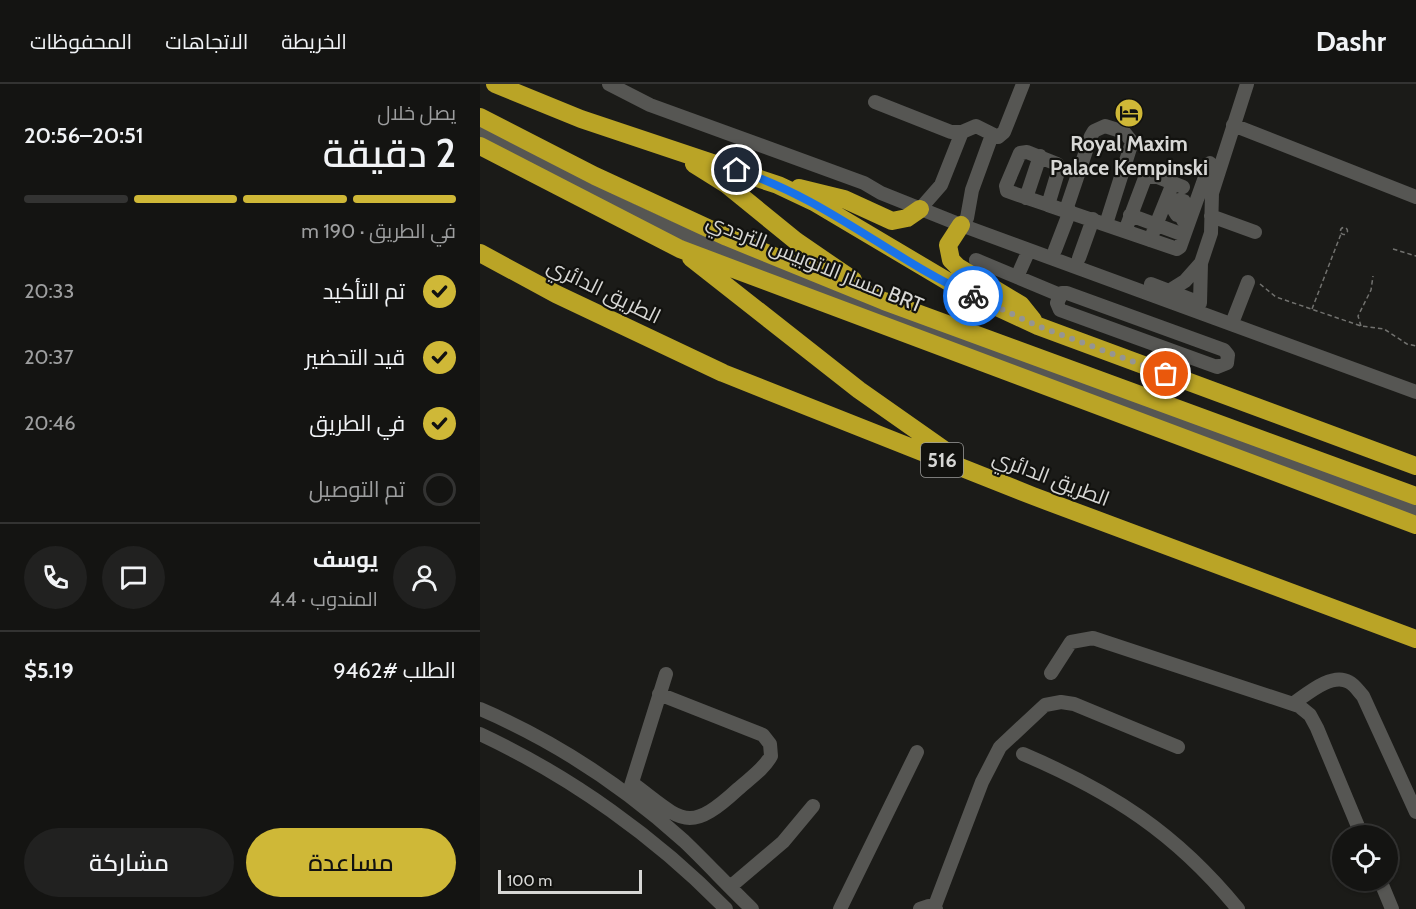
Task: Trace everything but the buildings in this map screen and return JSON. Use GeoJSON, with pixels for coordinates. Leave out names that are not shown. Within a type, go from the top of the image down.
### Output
{"type":"FeatureCollection","features":[{"type":"Feature","properties":{"kind":"highway"},"geometry":{"type":"LineString","coordinates":[[495,84],[581,119],[778,185],[814,202],[969,294],[1038,326],[1416,466]]}},
{"type":"Feature","properties":{"kind":"highway"},"geometry":{"type":"LineString","coordinates":[[480,117],[595,176],[727,237],[884,301],[1416,496]]}},
{"type":"Feature","properties":{"kind":"highway","name":"516"},"geometry":{"type":"LineString","coordinates":[[480,146],[680,249],[1416,525]]}},
{"type":"Feature","properties":{"kind":"highway"},"geometry":{"type":"LineString","coordinates":[[663,146],[726,184],[796,241],[884,301]]}},
{"type":"Feature","properties":{"kind":"highway"},"geometry":{"type":"LineString","coordinates":[[778,185],[844,199],[892,221],[907,218],[923,206]]}},
{"type":"Feature","properties":{"kind":"highway"},"geometry":{"type":"LineString","coordinates":[[964,222],[948,245],[951,260],[958,267],[1021,305],[1038,326]]}},
{"type":"Feature","properties":{"kind":"highway","name":"516"},"geometry":{"type":"LineString","coordinates":[[680,249],[768,321],[859,390],[985,477]]}},
{"type":"Feature","properties":{"kind":"highway","name":"الطريق الدائري"},"geometry":{"type":"LineString","coordinates":[[480,252],[556,294],[723,373],[985,477],[1416,639]]}},
{"type":"Feature","properties":{"kind":"street"},"geometry":{"type":"LineString","coordinates":[[609,84],[628,89],[864,183],[880,193],[923,206],[1029,250],[1167,295],[1416,392]]}},
{"type":"Feature","properties":{"kind":"street"},"geometry":{"type":"LineString","coordinates":[[875,102],[951,132],[962,132],[980,126],[992,135],[1002,135],[1023,84]]}},
{"type":"Feature","properties":{"kind":"street"},"geometry":{"type":"LineString","coordinates":[[1188,356],[1202,308],[1201,263],[1211,233],[1214,184],[1247,84]]}},
{"type":"Feature","properties":{"kind":"street"},"geometry":{"type":"LineString","coordinates":[[1233,125],[1416,197]]}},
{"type":"Feature","properties":{"kind":"street"},"geometry":{"type":"LineString","coordinates":[[1055,250],[1091,135],[1099,127],[1115,129],[1129,136],[1131,149],[1100,221],[1080,258]]}},
{"type":"Feature","properties":{"kind":"street","name":"مسار الاتوبيس الترددي BRT"},"geometry":{"type":"LineString","coordinates":[[480,129],[521,154],[710,245],[857,304],[1416,512]]}},
{"type":"Feature","properties":{"kind":"street"},"geometry":{"type":"LineString","coordinates":[[923,206],[941,185],[962,132]]}},
{"type":"Feature","properties":{"kind":"street"},"geometry":{"type":"LineString","coordinates":[[964,222],[972,190],[992,135]]}},
{"type":"Feature","properties":{"kind":"street"},"geometry":{"type":"LineString","coordinates":[[1048,205],[1059,168],[1054,161],[1027,152],[1020,153],[1006,186],[1009,193],[1026,198],[1048,205],[1100,221],[1177,249],[1188,210],[1184,201],[1179,200],[1172,207],[1177,215]]}},
{"type":"Feature","properties":{"kind":"street"},"geometry":{"type":"LineString","coordinates":[[1026,198],[1040,156]]}},
{"type":"Feature","properties":{"kind":"street"},"geometry":{"type":"LineString","coordinates":[[1181,234],[1210,164]]}},
{"type":"Feature","properties":{"kind":"street"},"geometry":{"type":"LineString","coordinates":[[1125,231],[1145,178],[1155,176],[1178,185],[1150,240]]}},
{"type":"Feature","properties":{"kind":"street"},"geometry":{"type":"LineString","coordinates":[[1130,215],[1181,234]]}},
{"type":"Feature","properties":{"kind":"street"},"geometry":{"type":"LineString","coordinates":[[1211,216],[1255,232]]}},
{"type":"Feature","properties":{"kind":"street"},"geometry":{"type":"LineString","coordinates":[[964,222],[1080,258],[1167,295]]}},
{"type":"Feature","properties":{"kind":"street"},"geometry":{"type":"LineString","coordinates":[[1017,277],[1029,250]]}},
{"type":"Feature","properties":{"kind":"street"},"geometry":{"type":"LineString","coordinates":[[976,260],[1060,295],[1067,292],[1224,350],[1228,355],[1227,363],[1217,367],[1060,310],[1057,306],[1060,295]]}},
{"type":"Feature","properties":{"kind":"street"},"geometry":{"type":"LineString","coordinates":[[1167,295],[1185,281],[1201,263]]}},
{"type":"Feature","properties":{"kind":"street"},"geometry":{"type":"LineString","coordinates":[[1234,318],[1254,283]]}},
{"type":"Feature","properties":{"kind":"street"},"geometry":{"type":"LineString","coordinates":[[1202,308],[1416,385]]}},
{"type":"Feature","properties":{"kind":"street"},"geometry":{"type":"LineString","coordinates":[[1107,326],[1112,309]]}},
{"type":"Feature","properties":{"kind":"street"},"geometry":{"type":"LineString","coordinates":[[1140,339],[1145,321]]}},
{"type":"Feature","properties":{"kind":"street"},"geometry":{"type":"LineString","coordinates":[[1050,673],[1071,642],[1094,638],[1294,704],[1304,709],[1315,723],[1357,825]]}},
{"type":"Feature","properties":{"kind":"street"},"geometry":{"type":"LineString","coordinates":[[630,789],[666,674]]}},
{"type":"Feature","properties":{"kind":"street"},"geometry":{"type":"LineString","coordinates":[[1294,704],[1317,687],[1337,679],[1349,681],[1363,696],[1416,812]]}},
{"type":"Feature","properties":{"kind":"street"},"geometry":{"type":"LineString","coordinates":[[480,709],[564,752],[673,813],[684,818],[701,817],[716,809],[771,756],[770,744],[763,735],[659,694]]}},
{"type":"Feature","properties":{"kind":"street"},"geometry":{"type":"LineString","coordinates":[[930,909],[990,763],[1006,740],[1045,705],[1061,702],[1074,704],[1178,747]]}},
{"type":"Feature","properties":{"kind":"street"},"geometry":{"type":"LineString","coordinates":[[480,734],[549,771],[608,811],[674,861],[726,909]]}},
{"type":"Feature","properties":{"kind":"street"},"geometry":{"type":"LineString","coordinates":[[840,909],[917,752]]}},
{"type":"Feature","properties":{"kind":"street"},"geometry":{"type":"LineString","coordinates":[[1023,754],[1091,784],[1139,814],[1194,861],[1238,909]]}},
{"type":"Feature","properties":{"kind":"street"},"geometry":{"type":"LineString","coordinates":[[630,789],[752,909]]}},
{"type":"Feature","properties":{"kind":"street"},"geometry":{"type":"LineString","coordinates":[[730,887],[783,842],[813,806]]}},
{"type":"Feature","properties":{"kind":"street"},"geometry":{"type":"LineString","coordinates":[[1385,891],[1392,909]]}},
{"type":"Feature","properties":{"kind":"path"},"geometry":{"type":"LineString","coordinates":[[1312,309],[1341,234]]}},
{"type":"Feature","properties":{"kind":"path"},"geometry":{"type":"LineString","coordinates":[[1393,249],[1416,256]]}},
{"type":"Feature","properties":{"kind":"path"},"geometry":{"type":"LineString","coordinates":[[1361,326],[1358,316],[1371,291],[1373,276]]}},
{"type":"Feature","properties":{"kind":"path"},"geometry":{"type":"LineString","coordinates":[[1254,283],[1270,294],[1361,326],[1384,329],[1407,344],[1416,346]]}},
{"type":"Feature","properties":{"kind":"way so far"},"geometry":{"type":"LineString","coordinates":[[973,296],[1038,326],[1166,374]]}},
{"type":"Feature","properties":{"kind":"place","name":"Royal Maxim Palace Kempinski"},"geometry":{"type":"Point","coordinates":[1129,113]}},
{"type":"Feature","properties":{"kind":"route"},"geometry":{"type":"LineString","coordinates":[[737,170],[778,185],[814,202],[914,264],[973,296]]}}]}
